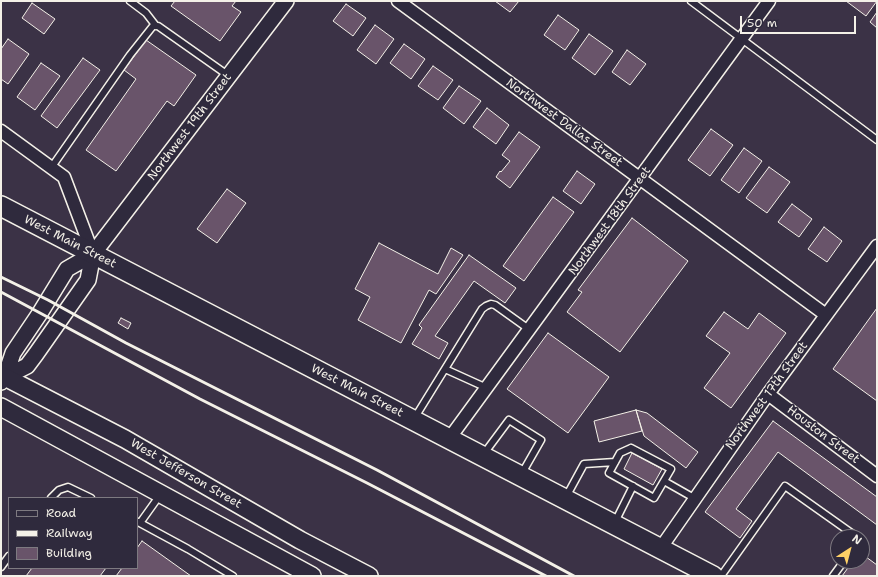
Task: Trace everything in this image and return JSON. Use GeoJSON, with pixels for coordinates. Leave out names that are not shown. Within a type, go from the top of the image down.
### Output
{"type":"FeatureCollection","features":[{"type":"Feature","properties":{"kind":"main road","name":"West Main Street"},"geometry":{"type":"LineString","coordinates":[[1,206],[713,576]]}},
{"type":"Feature","properties":{"kind":"main road","name":"West Jefferson Street"},"geometry":{"type":"LineString","coordinates":[[2,378],[125,440],[300,540],[369,576]]}},
{"type":"Feature","properties":{"kind":"main road"},"geometry":{"type":"LineString","coordinates":[[1,407],[312,576]]}},
{"type":"Feature","properties":{"kind":"street","name":"Northwest 19th Street"},"geometry":{"type":"LineString","coordinates":[[94,254],[286,1]]}},
{"type":"Feature","properties":{"kind":"street","name":"Northwest Dallas Street"},"geometry":{"type":"LineString","coordinates":[[398,1],[826,315]]}},
{"type":"Feature","properties":{"kind":"street","name":"Northwest 18th Street"},"geometry":{"type":"LineString","coordinates":[[449,439],[769,1]]}},
{"type":"Feature","properties":{"kind":"street"},"geometry":{"type":"LineString","coordinates":[[1,131],[64,177],[94,254],[88,280],[36,354],[27,366],[2,378]]}},
{"type":"Feature","properties":{"kind":"street","name":"Northwest 17th Street"},"geometry":{"type":"LineString","coordinates":[[660,548],[768,394],[877,246]]}},
{"type":"Feature","properties":{"kind":"street"},"geometry":{"type":"LineString","coordinates":[[2,378],[12,353],[40,313],[67,269],[94,254]]}},
{"type":"Feature","properties":{"kind":"street","name":"Houston Street"},"geometry":{"type":"LineString","coordinates":[[768,394],[877,476]]}},
{"type":"Feature","properties":{"kind":"lane"},"geometry":{"type":"LineString","coordinates":[[130,1],[146,13],[156,26],[229,76]]}},
{"type":"Feature","properties":{"kind":"lane"},"geometry":{"type":"LineString","coordinates":[[691,1],[722,23],[741,40],[877,140]]}},
{"type":"Feature","properties":{"kind":"lane"},"geometry":{"type":"LineString","coordinates":[[51,168],[148,30],[153,26],[156,26]]}},
{"type":"Feature","properties":{"kind":"lane"},"geometry":{"type":"LineString","coordinates":[[413,420],[482,309],[490,304],[495,305],[530,330]]}},
{"type":"Feature","properties":{"kind":"lane"},"geometry":{"type":"LineString","coordinates":[[445,369],[487,388]]}},
{"type":"Feature","properties":{"kind":"lane"},"geometry":{"type":"LineString","coordinates":[[482,456],[509,420],[541,440],[520,476]]}},
{"type":"Feature","properties":{"kind":"lane"},"geometry":{"type":"LineString","coordinates":[[631,448],[671,469],[664,482],[654,498],[609,473],[620,453],[631,448]]}},
{"type":"Feature","properties":{"kind":"lane"},"geometry":{"type":"LineString","coordinates":[[565,499],[584,464],[615,462]]}},
{"type":"Feature","properties":{"kind":"lane"},"geometry":{"type":"LineString","coordinates":[[664,482],[694,498]]}},
{"type":"Feature","properties":{"kind":"lane"},"geometry":{"type":"LineString","coordinates":[[613,524],[633,486]]}},
{"type":"Feature","properties":{"kind":"lane"},"geometry":{"type":"LineString","coordinates":[[721,576],[785,486],[845,529]]}},
{"type":"Feature","properties":{"kind":"lane"},"geometry":{"type":"LineString","coordinates":[[52,497],[59,490],[68,487],[89,497]]}},
{"type":"Feature","properties":{"kind":"lane"},"geometry":{"type":"LineString","coordinates":[[161,494],[139,522],[188,548],[233,576]]}},
{"type":"Feature","properties":{"kind":"lane"},"geometry":{"type":"LineString","coordinates":[[1,567],[8,557]]}},
{"type":"Feature","properties":{"kind":"building"},"geometry":{"type":"Polygon","coordinates":[[[175,1],[236,1],[232,6],[241,12],[220,41],[171,6],[175,1]]]}},
{"type":"Feature","properties":{"kind":"building"},"geometry":{"type":"Polygon","coordinates":[[[495,1],[519,1],[510,12],[495,1]]]}},
{"type":"Feature","properties":{"kind":"building"},"geometry":{"type":"Polygon","coordinates":[[[846,1],[877,1],[866,16],[846,1]]]}},
{"type":"Feature","properties":{"kind":"building"},"geometry":{"type":"Polygon","coordinates":[[[32,3],[55,19],[44,34],[22,18],[32,3]]]}},
{"type":"Feature","properties":{"kind":"building"},"geometry":{"type":"Polygon","coordinates":[[[346,4],[366,18],[353,36],[333,21],[346,4]]]}},
{"type":"Feature","properties":{"kind":"building"},"geometry":{"type":"Polygon","coordinates":[[[877,12],[877,28],[870,22],[877,12]]]}},
{"type":"Feature","properties":{"kind":"building"},"geometry":{"type":"Polygon","coordinates":[[[558,15],[579,30],[565,50],[544,35],[558,15]]]}},
{"type":"Feature","properties":{"kind":"building"},"geometry":{"type":"Polygon","coordinates":[[[375,25],[394,39],[376,64],[357,50],[375,25]]]}},
{"type":"Feature","properties":{"kind":"building"},"geometry":{"type":"Polygon","coordinates":[[[589,34],[613,51],[595,75],[572,58],[589,34]]]}},
{"type":"Feature","properties":{"kind":"building"},"geometry":{"type":"Polygon","coordinates":[[[8,39],[29,54],[8,84],[1,79],[1,49],[8,39]]]}},
{"type":"Feature","properties":{"kind":"building"},"geometry":{"type":"Polygon","coordinates":[[[146,40],[196,75],[174,106],[167,101],[116,171],[86,150],[136,79],[124,70],[146,40]]]}},
{"type":"Feature","properties":{"kind":"building"},"geometry":{"type":"Polygon","coordinates":[[[404,44],[425,59],[411,79],[390,63],[404,44]]]}},
{"type":"Feature","properties":{"kind":"building"},"geometry":{"type":"Polygon","coordinates":[[[627,50],[646,64],[630,85],[612,72],[627,50]]]}},
{"type":"Feature","properties":{"kind":"building"},"geometry":{"type":"Polygon","coordinates":[[[83,58],[100,70],[57,128],[41,116],[83,58]]]}},
{"type":"Feature","properties":{"kind":"building"},"geometry":{"type":"Polygon","coordinates":[[[41,63],[60,76],[35,110],[17,97],[41,63]]]}},
{"type":"Feature","properties":{"kind":"building"},"geometry":{"type":"Polygon","coordinates":[[[433,66],[453,80],[438,100],[418,86],[433,66]]]}},
{"type":"Feature","properties":{"kind":"building"},"geometry":{"type":"Polygon","coordinates":[[[459,86],[481,101],[464,124],[443,108],[459,86]]]}},
{"type":"Feature","properties":{"kind":"building"},"geometry":{"type":"Polygon","coordinates":[[[487,108],[509,125],[496,144],[473,127],[487,108]]]}},
{"type":"Feature","properties":{"kind":"building"},"geometry":{"type":"Polygon","coordinates":[[[711,129],[733,145],[710,176],[688,160],[711,129]]]}},
{"type":"Feature","properties":{"kind":"building"},"geometry":{"type":"Polygon","coordinates":[[[519,132],[540,147],[510,188],[496,177],[510,161],[502,155],[519,132]]]}},
{"type":"Feature","properties":{"kind":"building"},"geometry":{"type":"Polygon","coordinates":[[[744,148],[762,161],[739,193],[721,180],[744,148]]]}},
{"type":"Feature","properties":{"kind":"building"},"geometry":{"type":"Polygon","coordinates":[[[769,167],[790,182],[767,213],[746,198],[769,167]]]}},
{"type":"Feature","properties":{"kind":"building"},"geometry":{"type":"Polygon","coordinates":[[[577,171],[595,184],[581,204],[563,191],[577,171]]]}},
{"type":"Feature","properties":{"kind":"building"},"geometry":{"type":"Polygon","coordinates":[[[227,189],[246,203],[217,243],[197,229],[227,189]]]}},
{"type":"Feature","properties":{"kind":"building"},"geometry":{"type":"Polygon","coordinates":[[[553,197],[574,212],[524,281],[503,266],[553,197]]]}},
{"type":"Feature","properties":{"kind":"building"},"geometry":{"type":"Polygon","coordinates":[[[792,204],[812,219],[799,237],[778,222],[792,204]]]}},
{"type":"Feature","properties":{"kind":"building"},"geometry":{"type":"Polygon","coordinates":[[[632,218],[688,261],[620,352],[567,312],[582,292],[578,290],[632,218]]]}},
{"type":"Feature","properties":{"kind":"building"},"geometry":{"type":"Polygon","coordinates":[[[824,227],[842,241],[827,262],[808,249],[824,227]]]}},
{"type":"Feature","properties":{"kind":"building"},"geometry":{"type":"Polygon","coordinates":[[[379,243],[438,274],[451,248],[463,255],[436,294],[429,290],[401,343],[358,320],[370,297],[355,289],[379,243]]]}},
{"type":"Feature","properties":{"kind":"building"},"geometry":{"type":"Polygon","coordinates":[[[469,255],[516,288],[505,303],[474,281],[435,336],[448,343],[439,359],[412,344],[422,328],[419,325],[469,255]]]}},
{"type":"Feature","properties":{"kind":"building"},"geometry":{"type":"Polygon","coordinates":[[[877,308],[877,401],[833,369],[877,308]]]}},
{"type":"Feature","properties":{"kind":"building"},"geometry":{"type":"Polygon","coordinates":[[[724,312],[748,329],[759,313],[786,333],[731,408],[704,388],[730,353],[706,336],[724,312]]]}},
{"type":"Feature","properties":{"kind":"building"},"geometry":{"type":"Polygon","coordinates":[[[121,318],[131,323],[128,329],[118,323],[121,318]]]}},
{"type":"Feature","properties":{"kind":"building"},"geometry":{"type":"Polygon","coordinates":[[[548,333],[609,377],[568,433],[507,389],[548,333]]]}},
{"type":"Feature","properties":{"kind":"building"},"geometry":{"type":"Polygon","coordinates":[[[636,410],[642,431],[599,442],[594,421],[636,410]]]}},
{"type":"Feature","properties":{"kind":"building"},"geometry":{"type":"Polygon","coordinates":[[[636,410],[647,413],[698,452],[686,468],[644,436],[636,410]]]}},
{"type":"Feature","properties":{"kind":"building"},"geometry":{"type":"Polygon","coordinates":[[[773,421],[877,497],[877,525],[778,452],[736,509],[752,521],[740,538],[705,512],[773,421]]]}},
{"type":"Feature","properties":{"kind":"building"},"geometry":{"type":"Polygon","coordinates":[[[632,453],[662,469],[653,485],[624,469],[632,453]]]}},
{"type":"Feature","properties":{"kind":"building"},"geometry":{"type":"Polygon","coordinates":[[[142,541],[191,576],[116,576],[121,569],[138,569],[138,547],[142,541]]]}},
{"type":"Feature","properties":{"kind":"building"},"geometry":{"type":"Polygon","coordinates":[[[870,560],[877,565],[877,576],[842,576],[847,569],[870,569],[870,560]]]}},
{"type":"Feature","properties":{"kind":"building"},"geometry":{"type":"Polygon","coordinates":[[[31,569],[105,569],[100,576],[26,576],[31,569]]]}},
{"type":"Feature","properties":{"kind":"railway"},"geometry":{"type":"LineString","coordinates":[[1,277],[48,300],[126,343],[377,470],[574,576]]}},
{"type":"Feature","properties":{"kind":"railway"},"geometry":{"type":"LineString","coordinates":[[1,292],[200,399],[367,483],[546,576]]}}]}
